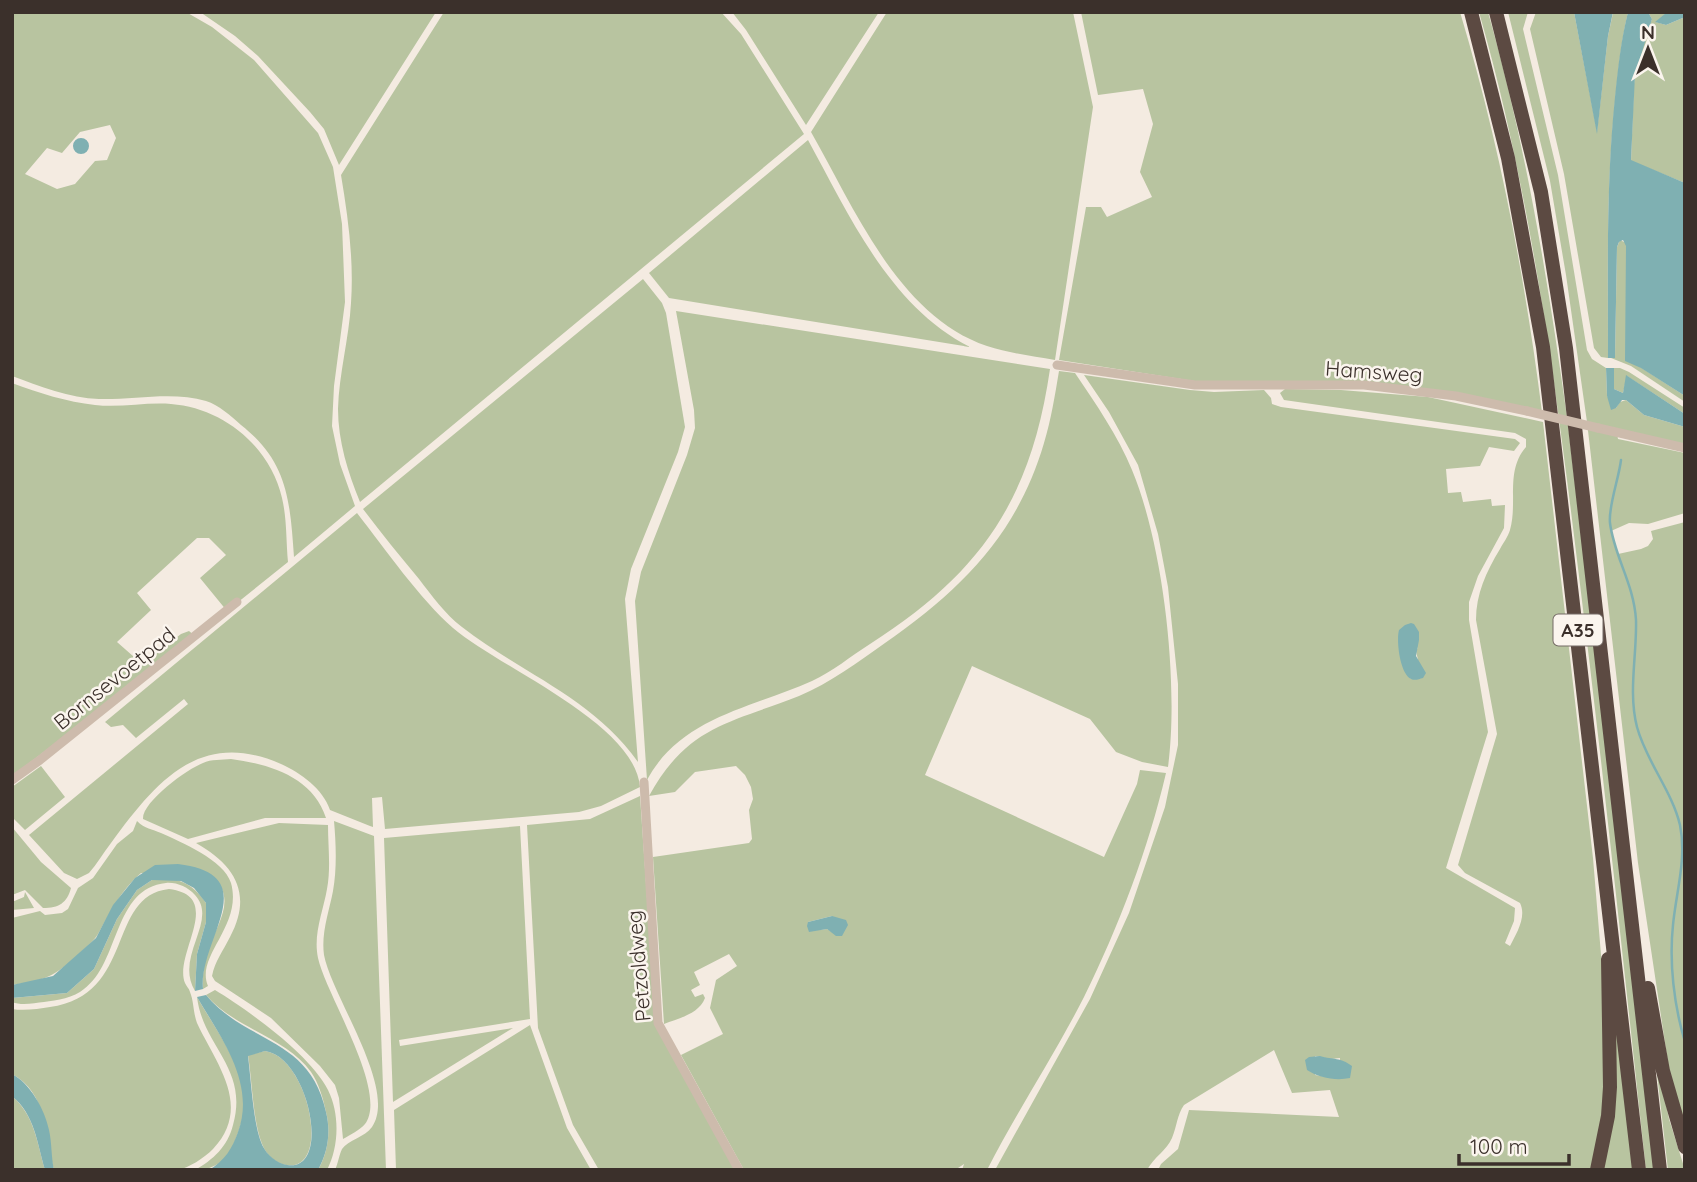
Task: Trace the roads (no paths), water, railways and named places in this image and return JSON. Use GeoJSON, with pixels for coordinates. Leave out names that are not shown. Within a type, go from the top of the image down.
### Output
{"type":"FeatureCollection","features":[{"type":"Feature","properties":{"kind":"highway","name":"A35"},"geometry":{"type":"LineString","coordinates":[[1471,12],[1508,158],[1543,347],[1639,1170]]}},
{"type":"Feature","properties":{"kind":"highway","name":"A35"},"geometry":{"type":"LineString","coordinates":[[1496,12],[1541,192],[1566,348],[1660,1170]]}},
{"type":"Feature","properties":{"kind":"highway","name":"A35"},"geometry":{"type":"LineString","coordinates":[[1597,1170],[1608,1115],[1610,1087],[1610,913]]}},
{"type":"Feature","properties":{"kind":"highway","name":"A35"},"geometry":{"type":"LineString","coordinates":[[1632,920],[1653,1011],[1663,1071],[1685,1147]]}},
{"type":"Feature","properties":{"kind":"street","name":"Hamsweg"},"geometry":{"type":"LineString","coordinates":[[1057,365],[1195,385],[1364,385],[1456,396],[1685,448]]}},
{"type":"Feature","properties":{"kind":"street","name":"Bornsevoetpad"},"geometry":{"type":"LineString","coordinates":[[12,779],[40,760],[237,602]]}},
{"type":"Feature","properties":{"kind":"street","name":"Petzoldweg"},"geometry":{"type":"LineString","coordinates":[[644,782],[658,1023],[739,1170]]}},
{"type":"Feature","properties":{"kind":"water"},"geometry":{"type":"Polygon","coordinates":[[[1574,12],[1613,12],[1597,134],[1574,12]]]}},
{"type":"Feature","properties":{"kind":"water"},"geometry":{"type":"Polygon","coordinates":[[[1628,12],[1648,12],[1652,19],[1635,75],[1631,160],[1685,183],[1685,396],[1625,361],[1626,246],[1623,240],[1617,247],[1615,358],[1608,358],[1610,162],[1619,65],[1628,12]]]}},
{"type":"Feature","properties":{"kind":"water"},"geometry":{"type":"Polygon","coordinates":[[[1667,12],[1685,12],[1685,17],[1666,25],[1655,22],[1667,12]]]}},
{"type":"Feature","properties":{"kind":"water"},"geometry":{"type":"Polygon","coordinates":[[[78,138],[84,138],[89,146],[87,152],[78,154],[73,149],[73,143],[78,138]]]}},
{"type":"Feature","properties":{"kind":"water"},"geometry":{"type":"Polygon","coordinates":[[[1606,368],[1614,368],[1614,389],[1623,393],[1626,375],[1685,414],[1685,427],[1644,415],[1626,400],[1622,400],[1611,410],[1607,396],[1606,368]]]}},
{"type":"Feature","properties":{"kind":"water"},"geometry":{"type":"Polygon","coordinates":[[[1411,623],[1419,632],[1416,656],[1426,673],[1423,678],[1416,680],[1407,676],[1404,671],[1399,649],[1399,630],[1411,623]]]}},
{"type":"Feature","properties":{"kind":"water"},"geometry":{"type":"Polygon","coordinates":[[[178,864],[204,871],[219,881],[224,895],[222,912],[204,970],[203,989],[195,991],[197,954],[206,922],[206,903],[194,888],[181,881],[152,880],[137,890],[117,919],[94,969],[67,993],[12,998],[12,985],[53,976],[96,938],[113,905],[135,878],[155,865],[178,864]]]}},
{"type":"Feature","properties":{"kind":"water"},"geometry":{"type":"Polygon","coordinates":[[[832,916],[846,920],[848,925],[842,936],[836,936],[827,929],[809,932],[808,922],[832,916]]]}},
{"type":"Feature","properties":{"kind":"water"},"geometry":{"type":"Polygon","coordinates":[[[206,995],[222,1011],[292,1055],[306,1069],[318,1087],[328,1119],[328,1142],[318,1170],[209,1170],[224,1158],[233,1144],[242,1114],[243,1096],[233,1062],[197,997],[206,995]],[[265,1051],[248,1056],[256,1123],[262,1145],[269,1155],[283,1164],[299,1164],[308,1154],[312,1136],[310,1115],[304,1093],[294,1073],[281,1058],[265,1051]]]}},
{"type":"Feature","properties":{"kind":"water"},"geometry":{"type":"Polygon","coordinates":[[[1320,1056],[1348,1063],[1352,1066],[1350,1078],[1328,1078],[1307,1070],[1305,1060],[1320,1056]]]}},
{"type":"Feature","properties":{"kind":"water"},"geometry":{"type":"Polygon","coordinates":[[[12,1074],[31,1090],[44,1114],[50,1135],[54,1170],[45,1170],[26,1112],[12,1096],[12,1074]]]}},
{"type":"Feature","properties":{"kind":"waterway"},"geometry":{"type":"LineString","coordinates":[[1621,460],[1610,523],[1615,547],[1628,582],[1636,620],[1634,714],[1646,752],[1676,812],[1682,838],[1682,863],[1673,925],[1672,969],[1675,999],[1685,1042]]}}]}
